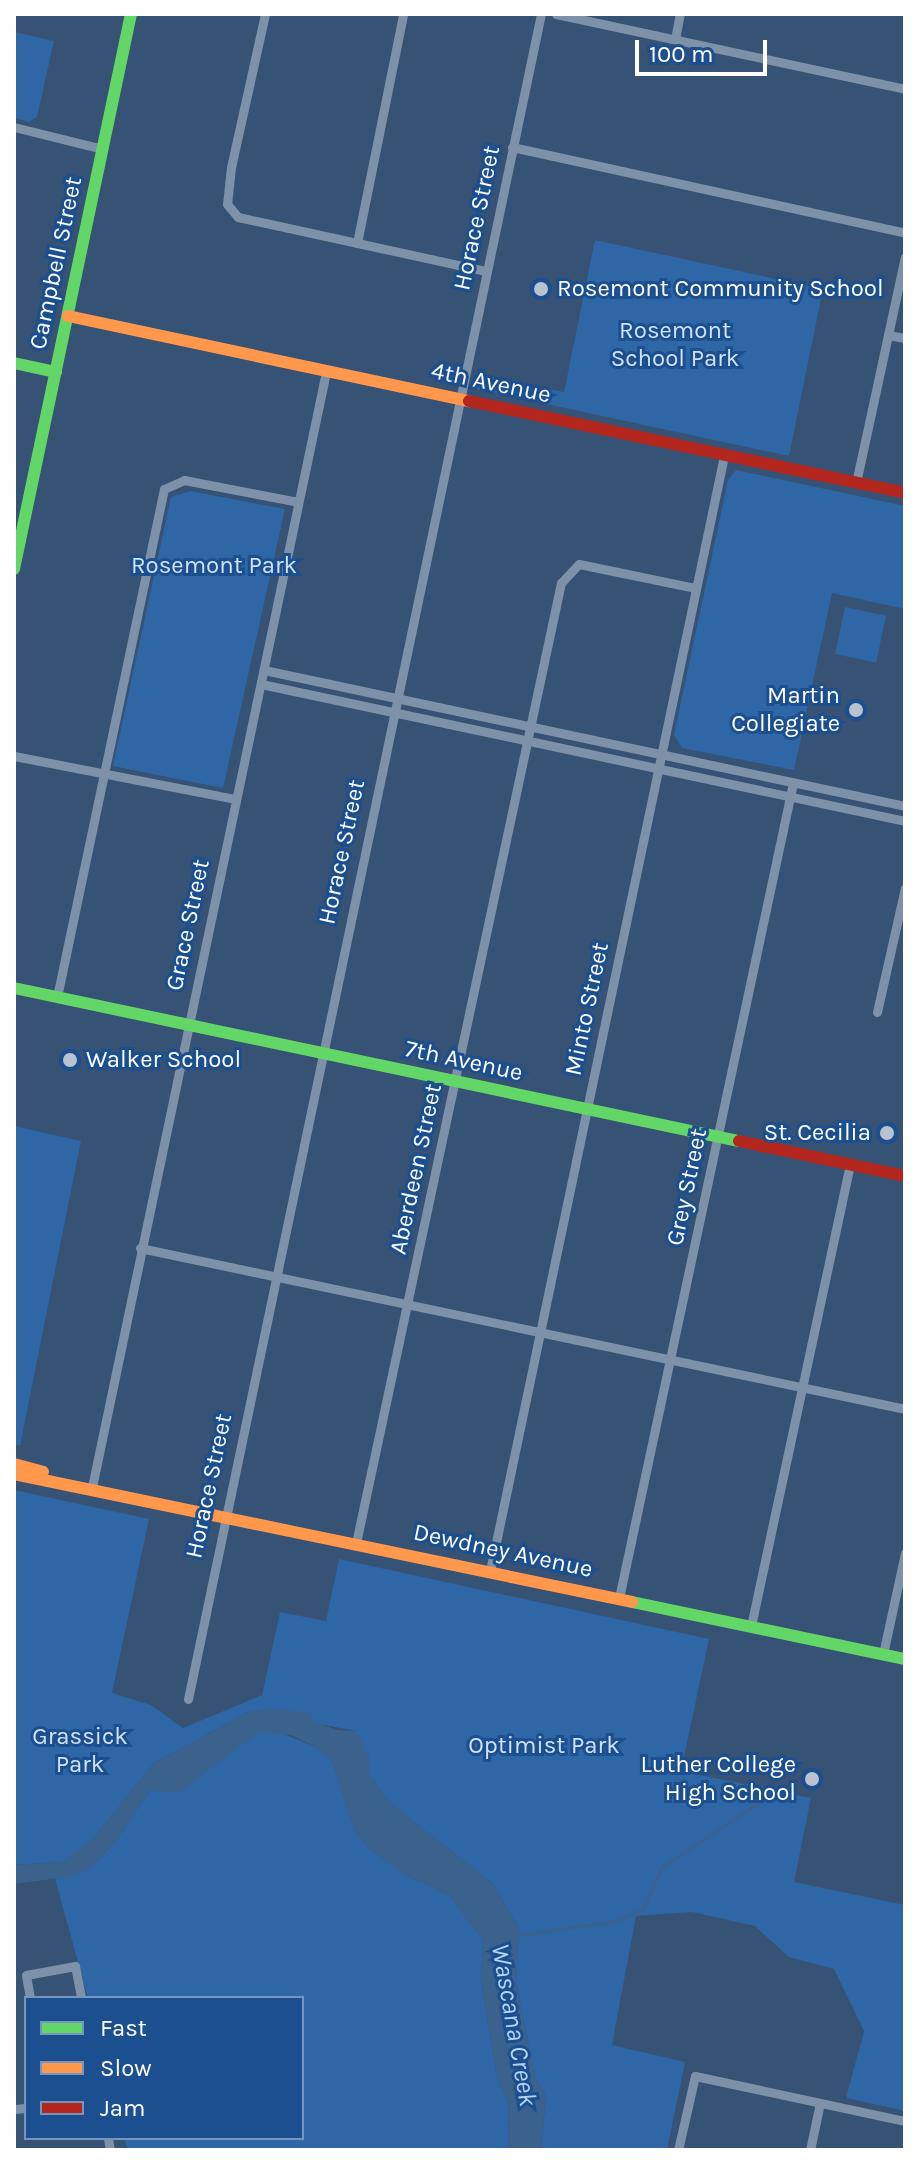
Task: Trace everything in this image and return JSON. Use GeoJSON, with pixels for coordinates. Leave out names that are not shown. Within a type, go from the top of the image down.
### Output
{"type":"FeatureCollection","features":[{"type":"Feature","properties":{"kind":"street","name":"Campbell Street"},"geometry":{"type":"LineString","coordinates":[[14,569],[19,524],[56,372],[131,14]]}},
{"type":"Feature","properties":{"kind":"street"},"geometry":{"type":"LineString","coordinates":[[265,14],[231,167],[227,204],[238,217],[486,271]]}},
{"type":"Feature","properties":{"kind":"street"},"geometry":{"type":"LineString","coordinates":[[357,243],[403,14]]}},
{"type":"Feature","properties":{"kind":"street","name":"Horace Street"},"geometry":{"type":"LineString","coordinates":[[188,1699],[392,712],[541,14]]}},
{"type":"Feature","properties":{"kind":"street"},"geometry":{"type":"LineString","coordinates":[[556,14],[905,89]]}},
{"type":"Feature","properties":{"kind":"street"},"geometry":{"type":"LineString","coordinates":[[675,39],[680,14]]}},
{"type":"Feature","properties":{"kind":"street"},"geometry":{"type":"LineString","coordinates":[[14,127],[103,149]]}},
{"type":"Feature","properties":{"kind":"street"},"geometry":{"type":"LineString","coordinates":[[512,147],[905,233]]}},
{"type":"Feature","properties":{"kind":"street"},"geometry":{"type":"LineString","coordinates":[[856,483],[905,257]]}},
{"type":"Feature","properties":{"kind":"street","name":"4th Avenue"},"geometry":{"type":"LineString","coordinates":[[68,316],[905,493]]}},
{"type":"Feature","properties":{"kind":"street"},"geometry":{"type":"LineString","coordinates":[[888,335],[905,338]]}},
{"type":"Feature","properties":{"kind":"street"},"geometry":{"type":"LineString","coordinates":[[14,363],[56,372]]}},
{"type":"Feature","properties":{"kind":"street","name":"Grace Street"},"geometry":{"type":"LineString","coordinates":[[92,1487],[326,372]]}},
{"type":"Feature","properties":{"kind":"street","name":"Minto Street"},"geometry":{"type":"LineString","coordinates":[[490,1571],[724,456]]}},
{"type":"Feature","properties":{"kind":"street"},"geometry":{"type":"LineString","coordinates":[[57,997],[164,489],[184,480],[298,502]]}},
{"type":"Feature","properties":{"kind":"street","name":"Aberdeen Street"},"geometry":{"type":"LineString","coordinates":[[356,1543],[561,583],[569,570],[579,564],[695,588]]}},
{"type":"Feature","properties":{"kind":"street"},"geometry":{"type":"LineString","coordinates":[[264,670],[905,806]]}},
{"type":"Feature","properties":{"kind":"street"},"geometry":{"type":"LineString","coordinates":[[261,684],[905,821]]}},
{"type":"Feature","properties":{"kind":"street"},"geometry":{"type":"LineString","coordinates":[[14,756],[236,799]]}},
{"type":"Feature","properties":{"kind":"street","name":"Grey Street"},"geometry":{"type":"LineString","coordinates":[[619,1598],[793,783]]}},
{"type":"Feature","properties":{"kind":"street"},"geometry":{"type":"LineString","coordinates":[[877,1012],[905,888]]}},
{"type":"Feature","properties":{"kind":"street","name":"7th Avenue"},"geometry":{"type":"LineString","coordinates":[[14,988],[905,1176]]}},
{"type":"Feature","properties":{"kind":"street"},"geometry":{"type":"LineString","coordinates":[[751,1626],[850,1164]]}},
{"type":"Feature","properties":{"kind":"street"},"geometry":{"type":"LineString","coordinates":[[140,1248],[905,1409]]}},
{"type":"Feature","properties":{"kind":"street","name":"Dewdney Avenue"},"geometry":{"type":"LineString","coordinates":[[14,1464],[92,1487]]}},
{"type":"Feature","properties":{"kind":"street","name":"Dewdney Avenue"},"geometry":{"type":"LineString","coordinates":[[14,1474],[224,1514],[905,1659]]}},
{"type":"Feature","properties":{"kind":"street"},"geometry":{"type":"LineString","coordinates":[[883,1654],[905,1553]]}},
{"type":"Feature","properties":{"kind":"street"},"geometry":{"type":"LineString","coordinates":[[30,1996],[26,1975],[75,1966],[81,1996]]}},
{"type":"Feature","properties":{"kind":"street"},"geometry":{"type":"LineString","coordinates":[[678,2150],[695,2076],[905,2121]]}},
{"type":"Feature","properties":{"kind":"street"},"geometry":{"type":"LineString","coordinates":[[810,2150],[820,2103]]}},
{"type":"Feature","properties":{"kind":"green space"},"geometry":{"type":"Polygon","coordinates":[[[14,32],[54,41],[37,117],[29,122],[14,118],[14,32]]]}},
{"type":"Feature","properties":{"kind":"green space","name":"Rosemont School Park"},"geometry":{"type":"Polygon","coordinates":[[[595,240],[823,289],[789,456],[477,389],[480,375],[564,392],[595,240]]]}},
{"type":"Feature","properties":{"kind":"green space"},"geometry":{"type":"Polygon","coordinates":[[[736,470],[905,506],[905,609],[832,593],[794,770],[682,748],[674,735],[728,480],[736,470]]]}},
{"type":"Feature","properties":{"kind":"green space","name":"Rosemont Park"},"geometry":{"type":"Polygon","coordinates":[[[190,491],[285,509],[223,788],[113,766],[171,497],[190,491]]]}},
{"type":"Feature","properties":{"kind":"green space"},"geometry":{"type":"Polygon","coordinates":[[[845,607],[886,616],[876,663],[835,654],[845,607]]]}},
{"type":"Feature","properties":{"kind":"green space"},"geometry":{"type":"Polygon","coordinates":[[[14,1126],[81,1141],[20,1446],[14,1444],[14,1126]]]}},
{"type":"Feature","properties":{"kind":"green space","name":"Optimist Park"},"geometry":{"type":"Polygon","coordinates":[[[14,1490],[149,1519],[112,1693],[151,1705],[183,1728],[262,1695],[280,1612],[326,1621],[339,1559],[709,1639],[681,1771],[811,1798],[794,1882],[905,1905],[905,2111],[846,2098],[864,2031],[834,1969],[789,1957],[755,1926],[692,1912],[636,1916],[612,2045],[685,2062],[667,2150],[541,2150],[546,2095],[535,2078],[516,1982],[519,1928],[492,1883],[391,1804],[368,1773],[356,1731],[250,1711],[153,1764],[94,1838],[76,1854],[62,1862],[14,1865],[14,1490]]]}},
{"type":"Feature","properties":{"kind":"green space"},"geometry":{"type":"Polygon","coordinates":[[[274,1730],[316,1747],[332,1760],[355,1831],[372,1851],[406,1875],[449,1895],[483,1939],[481,1980],[497,2077],[508,2102],[509,2150],[128,2150],[125,2140],[304,2140],[304,1996],[87,1996],[55,1879],[90,1868],[115,1842],[150,1790],[259,1732],[274,1730]]]}},
{"type":"Feature","properties":{"kind":"water","name":"Wascana Creek"},"geometry":{"type":"Polygon","coordinates":[[[277,1709],[309,1713],[314,1721],[336,1730],[356,1731],[370,1758],[368,1773],[391,1804],[492,1883],[519,1928],[516,1982],[535,2078],[546,2095],[541,2150],[509,2150],[508,2102],[497,2077],[481,1980],[483,1939],[449,1895],[404,1874],[372,1851],[355,1831],[332,1760],[316,1747],[291,1735],[259,1732],[179,1793],[150,1790],[115,1842],[90,1868],[68,1877],[14,1884],[14,1865],[62,1862],[94,1838],[153,1764],[250,1711],[277,1709]]]}},
{"type":"Feature","properties":{"kind":"waterway","name":"Wascana Creek"},"geometry":{"type":"LineString","coordinates":[[519,1935],[616,1921],[643,1908],[662,1867],[758,1803],[762,1786]]}},
{"type":"Feature","properties":{"kind":"traffic: fast"},"geometry":{"type":"LineString","coordinates":[[14,569],[131,14]]}},
{"type":"Feature","properties":{"kind":"traffic: fast"},"geometry":{"type":"LineString","coordinates":[[14,363],[56,372]]}},
{"type":"Feature","properties":{"kind":"traffic: fast"},"geometry":{"type":"LineString","coordinates":[[14,988],[739,1141]]}},
{"type":"Feature","properties":{"kind":"traffic: fast"},"geometry":{"type":"LineString","coordinates":[[632,1602],[905,1659]]}},
{"type":"Feature","properties":{"kind":"traffic: slow"},"geometry":{"type":"LineString","coordinates":[[68,316],[469,401]]}},
{"type":"Feature","properties":{"kind":"traffic: slow"},"geometry":{"type":"LineString","coordinates":[[14,1464],[43,1472]]}},
{"type":"Feature","properties":{"kind":"traffic: slow"},"geometry":{"type":"LineString","coordinates":[[14,1474],[632,1602]]}},
{"type":"Feature","properties":{"kind":"traffic: jam"},"geometry":{"type":"LineString","coordinates":[[469,401],[905,493]]}},
{"type":"Feature","properties":{"kind":"traffic: jam"},"geometry":{"type":"LineString","coordinates":[[739,1141],[905,1176]]}},
{"type":"Feature","properties":{"kind":"place","name":"Rosemont Community School"},"geometry":{"type":"Point","coordinates":[541,289]}},
{"type":"Feature","properties":{"kind":"place","name":"Martin Collegiate"},"geometry":{"type":"Point","coordinates":[856,710]}},
{"type":"Feature","properties":{"kind":"place","name":"Walker School"},"geometry":{"type":"Point","coordinates":[70,1060]}},
{"type":"Feature","properties":{"kind":"place","name":"St. Cecilia"},"geometry":{"type":"Point","coordinates":[887,1133]}},
{"type":"Feature","properties":{"kind":"place","name":"Luther College High School"},"geometry":{"type":"Point","coordinates":[812,1779]}},
{"type":"Feature","properties":{"kind":"park label","name":"Grassick Park"},"geometry":{"type":"Point","coordinates":[80,1751]}}]}
